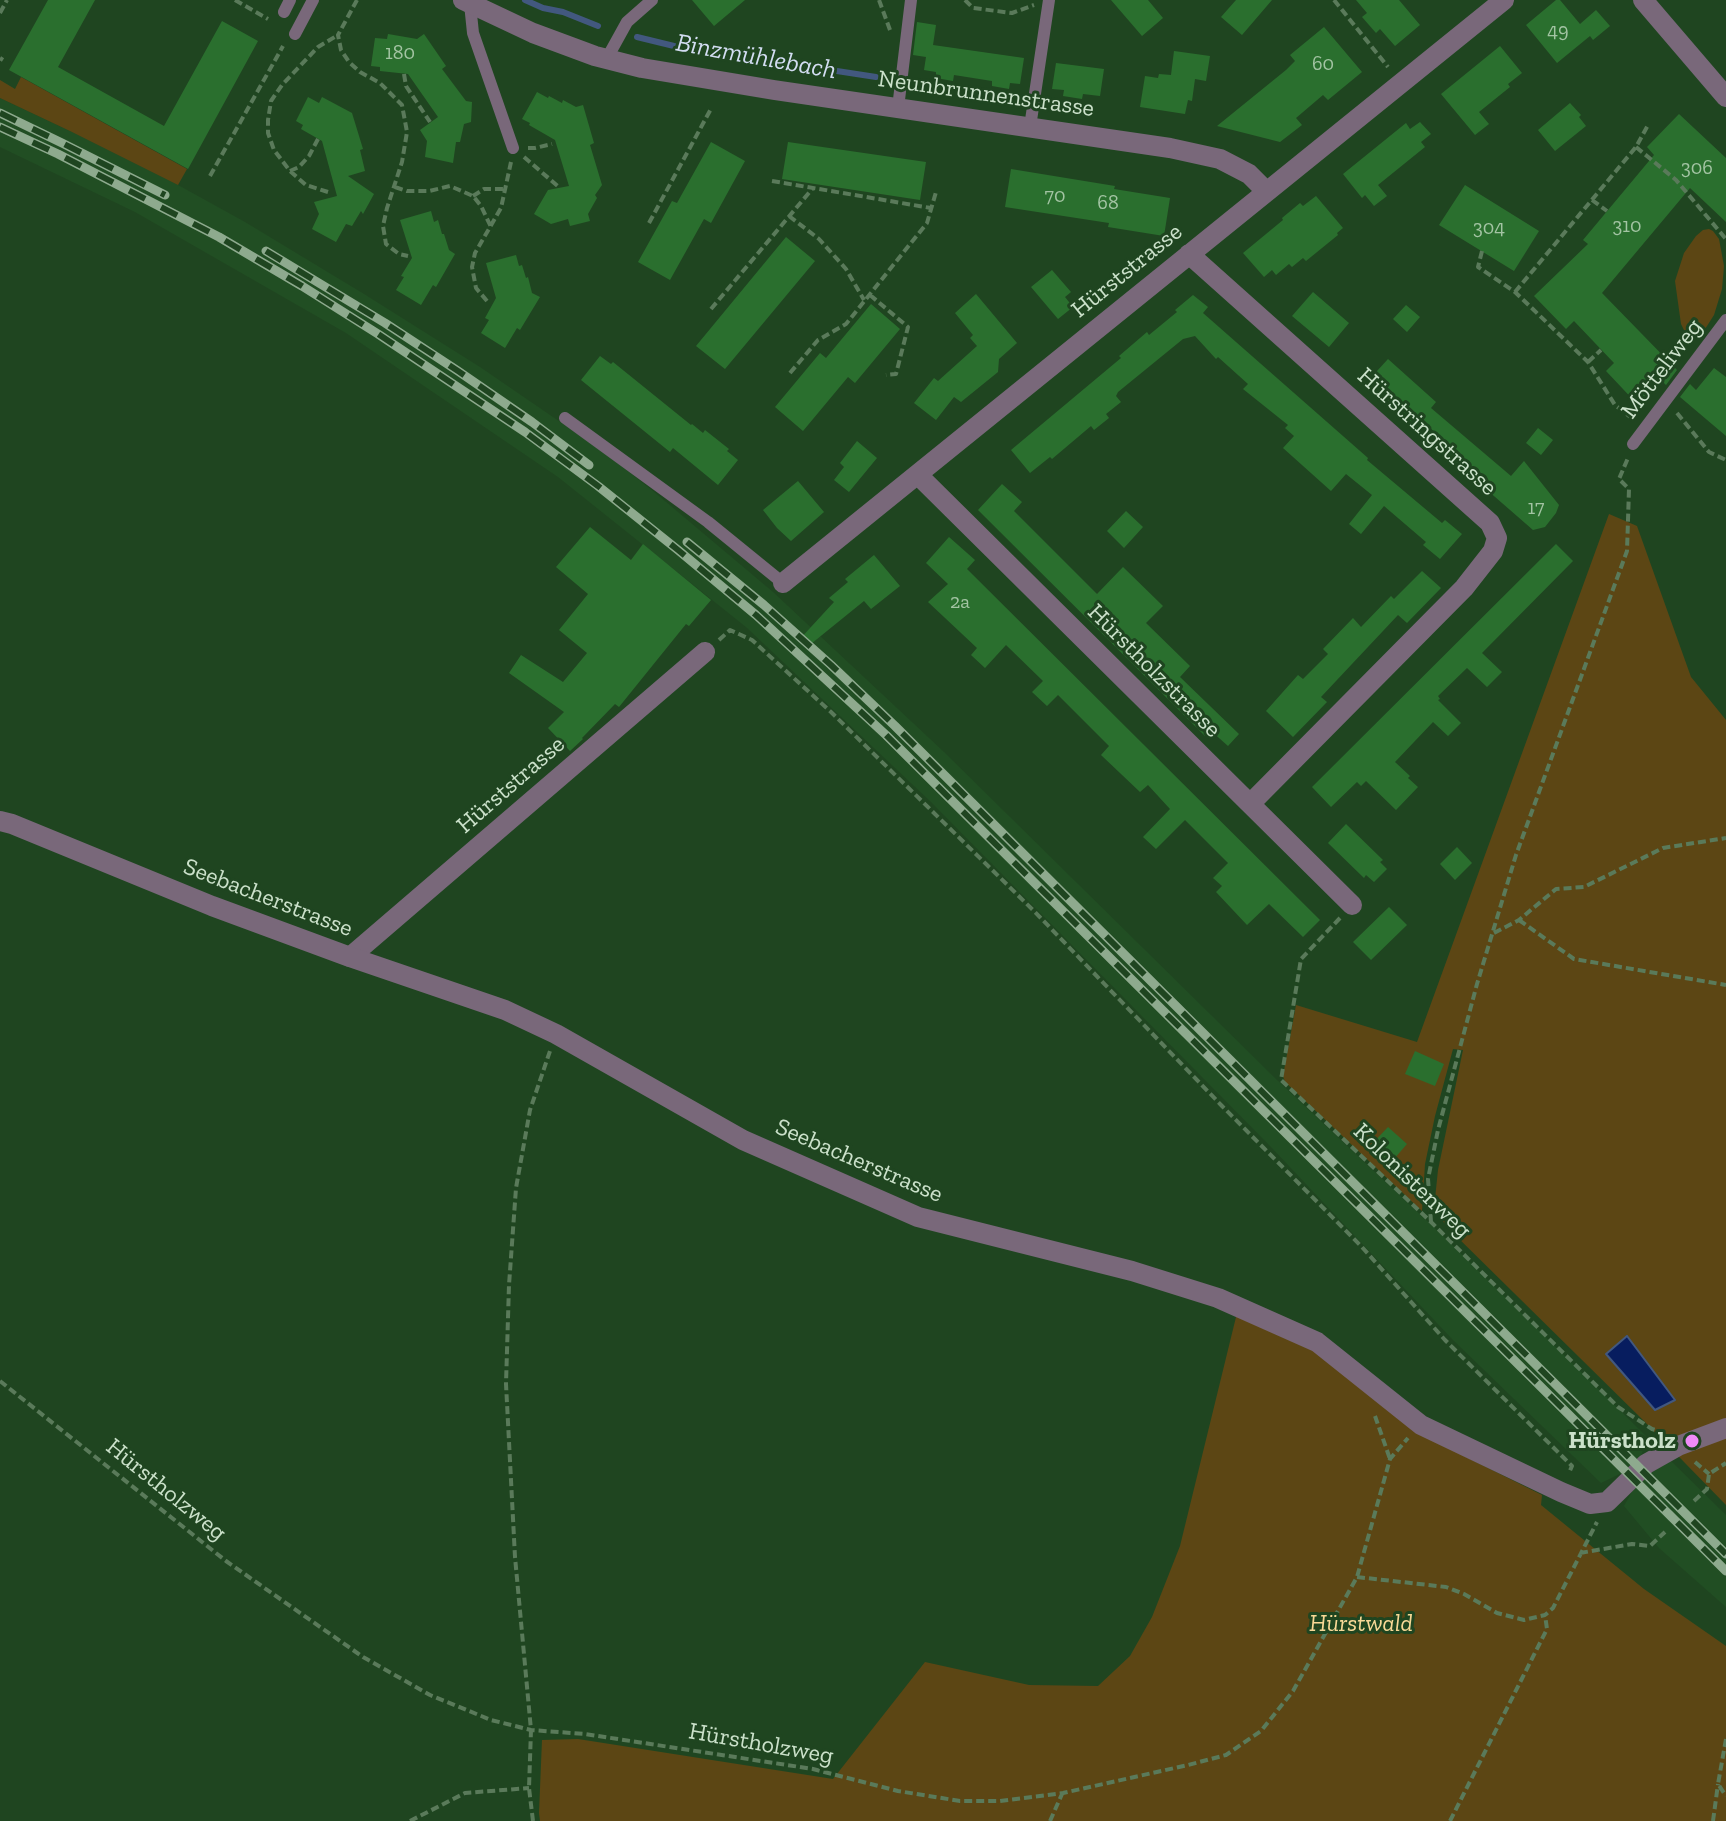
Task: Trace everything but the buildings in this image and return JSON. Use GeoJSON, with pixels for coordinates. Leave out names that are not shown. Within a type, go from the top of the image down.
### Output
{"type":"FeatureCollection","features":[{"type":"Feature","properties":{"kind":"street","name":"Hürststrasse"},"geometry":{"type":"LineString","coordinates":[[783,583],[1504,0]]}},
{"type":"Feature","properties":{"kind":"street"},"geometry":{"type":"LineString","coordinates":[[1643,0],[1726,97]]}},
{"type":"Feature","properties":{"kind":"street","name":"Neunbrunnenstrasse"},"geometry":{"type":"LineString","coordinates":[[466,2],[533,33],[606,60],[671,74],[1170,148],[1220,159],[1249,174],[1266,191]]}},
{"type":"Feature","properties":{"kind":"street","name":"Hürstringstrasse"},"geometry":{"type":"LineString","coordinates":[[1189,254],[1490,523],[1497,538],[1493,551],[1464,588],[1251,803]]}},
{"type":"Feature","properties":{"kind":"street","name":"Hürstholzstrasse"},"geometry":{"type":"LineString","coordinates":[[918,475],[1352,905]]}},
{"type":"Feature","properties":{"kind":"street","name":"Hürststrasse"},"geometry":{"type":"LineString","coordinates":[[350,957],[705,652]]}},
{"type":"Feature","properties":{"kind":"street","name":"Seebacherstrasse"},"geometry":{"type":"LineString","coordinates":[[0,821],[212,906],[505,1010],[556,1034],[743,1140],[918,1217],[1132,1271],[1218,1298],[1317,1342],[1421,1425],[1561,1492],[1590,1504],[1607,1502]]}},
{"type":"Feature","properties":{"kind":"street"},"geometry":{"type":"LineString","coordinates":[[1607,1502],[1646,1464],[1678,1446],[1726,1428]]}},
{"type":"Feature","properties":{"kind":"lane"},"geometry":{"type":"LineString","coordinates":[[293,33],[313,0]]}},
{"type":"Feature","properties":{"kind":"lane"},"geometry":{"type":"LineString","coordinates":[[606,60],[627,22],[652,0]]}},
{"type":"Feature","properties":{"kind":"lane"},"geometry":{"type":"LineString","coordinates":[[898,108],[911,0]]}},
{"type":"Feature","properties":{"kind":"lane"},"geometry":{"type":"LineString","coordinates":[[466,2],[473,33],[513,148]]}},
{"type":"Feature","properties":{"kind":"lane"},"geometry":{"type":"LineString","coordinates":[[1030,127],[1043,2]]}},
{"type":"Feature","properties":{"kind":"lane","name":"Mötteliweg"},"geometry":{"type":"LineString","coordinates":[[1633,444],[1726,320]]}},
{"type":"Feature","properties":{"kind":"lane"},"geometry":{"type":"LineString","coordinates":[[565,418],[708,522],[783,583]]}},
{"type":"Feature","properties":{"kind":"path"},"geometry":{"type":"LineString","coordinates":[[0,13],[7,0]]}},
{"type":"Feature","properties":{"kind":"path"},"geometry":{"type":"LineString","coordinates":[[210,176],[293,33],[235,0]]}},
{"type":"Feature","properties":{"kind":"path"},"geometry":{"type":"LineString","coordinates":[[328,192],[306,185],[274,150],[268,133],[271,101],[318,47],[338,35],[357,0]]}},
{"type":"Feature","properties":{"kind":"path"},"geometry":{"type":"LineString","coordinates":[[965,0],[973,8],[1012,13],[1043,2]]}},
{"type":"Feature","properties":{"kind":"path"},"geometry":{"type":"LineString","coordinates":[[1334,0],[1393,73]]}},
{"type":"Feature","properties":{"kind":"path"},"geometry":{"type":"LineString","coordinates":[[338,35],[341,50],[349,62],[380,83],[402,105],[407,132],[402,162],[383,226],[386,244],[399,254],[408,256]]}},
{"type":"Feature","properties":{"kind":"path"},"geometry":{"type":"LineString","coordinates":[[404,74],[406,86],[430,122]]}},
{"type":"Feature","properties":{"kind":"path"},"geometry":{"type":"LineString","coordinates":[[402,105],[415,102]]}},
{"type":"Feature","properties":{"kind":"path"},"geometry":{"type":"LineString","coordinates":[[649,223],[712,107]]}},
{"type":"Feature","properties":{"kind":"path"},"geometry":{"type":"LineString","coordinates":[[1515,292],[1636,147],[1648,125]]}},
{"type":"Feature","properties":{"kind":"path"},"geometry":{"type":"LineString","coordinates":[[290,171],[299,167],[309,156],[318,139]]}},
{"type":"Feature","properties":{"kind":"path"},"geometry":{"type":"LineString","coordinates":[[513,148],[552,144]]}},
{"type":"Feature","properties":{"kind":"path"},"geometry":{"type":"LineString","coordinates":[[1636,147],[1677,178],[1726,239]]}},
{"type":"Feature","properties":{"kind":"path"},"geometry":{"type":"LineString","coordinates":[[513,148],[560,188]]}},
{"type":"Feature","properties":{"kind":"path"},"geometry":{"type":"LineString","coordinates":[[487,301],[476,288],[472,267],[475,253],[501,208],[513,148]]}},
{"type":"Feature","properties":{"kind":"path"},"geometry":{"type":"LineString","coordinates":[[772,181],[931,208]]}},
{"type":"Feature","properties":{"kind":"path"},"geometry":{"type":"LineString","coordinates":[[395,187],[407,191],[429,191],[450,186],[473,196],[491,227]]}},
{"type":"Feature","properties":{"kind":"path"},"geometry":{"type":"LineString","coordinates":[[711,309],[813,188]]}},
{"type":"Feature","properties":{"kind":"path"},"geometry":{"type":"LineString","coordinates":[[473,196],[484,189],[505,189]]}},
{"type":"Feature","properties":{"kind":"path"},"geometry":{"type":"LineString","coordinates":[[790,373],[818,340],[846,324],[870,295],[927,223],[936,192]]}},
{"type":"Feature","properties":{"kind":"path"},"geometry":{"type":"LineString","coordinates":[[1592,200],[1607,211]]}},
{"type":"Feature","properties":{"kind":"path"},"geometry":{"type":"LineString","coordinates":[[789,216],[819,239],[846,269],[865,301]]}},
{"type":"Feature","properties":{"kind":"path"},"geometry":{"type":"LineString","coordinates":[[1721,233],[1726,228]]}},
{"type":"Feature","properties":{"kind":"path"},"geometry":{"type":"LineString","coordinates":[[1482,251],[1478,267],[1515,292],[1588,362],[1615,405],[1645,429]]}},
{"type":"Feature","properties":{"kind":"path"},"geometry":{"type":"LineString","coordinates":[[870,295],[908,327],[896,374],[886,375]]}},
{"type":"Feature","properties":{"kind":"path"},"geometry":{"type":"LineString","coordinates":[[1588,362],[1601,350]]}},
{"type":"Feature","properties":{"kind":"path"},"geometry":{"type":"LineString","coordinates":[[1667,400],[1709,452],[1726,460]]}},
{"type":"Feature","properties":{"kind":"path"},"geometry":{"type":"LineString","coordinates":[[1431,1222],[1428,1192],[1430,1167],[1477,984],[1516,855],[1627,551],[1629,489],[1619,479],[1625,467]]}},
{"type":"Feature","properties":{"kind":"path"},"geometry":{"type":"LineString","coordinates":[[705,652],[730,630],[752,640],[854,734],[1035,912],[1361,1246],[1445,1340],[1572,1466],[1561,1492]]}},
{"type":"Feature","properties":{"kind":"path"},"geometry":{"type":"LineString","coordinates":[[1494,933],[1519,920],[1556,889],[1584,887],[1663,848],[1726,838]]}},
{"type":"Feature","properties":{"kind":"path","name":"Kolonistenweg"},"geometry":{"type":"LineString","coordinates":[[1352,905],[1301,959],[1281,1080],[1431,1222],[1618,1407],[1652,1429],[1667,1433]]}},
{"type":"Feature","properties":{"kind":"path"},"geometry":{"type":"LineString","coordinates":[[1519,920],[1574,959],[1726,985]]}},
{"type":"Feature","properties":{"kind":"path"},"geometry":{"type":"LineString","coordinates":[[533,1821],[529,1788],[531,1730],[515,1557],[506,1384],[509,1285],[521,1151],[530,1110],[556,1034]]}},
{"type":"Feature","properties":{"kind":"path"},"geometry":{"type":"LineString","coordinates":[[1361,1377],[1390,1459]]}},
{"type":"Feature","properties":{"kind":"path","name":"Hürstholzweg"},"geometry":{"type":"LineString","coordinates":[[0,1381],[226,1561],[363,1657],[430,1695],[491,1720],[531,1730],[585,1734],[813,1769],[898,1791],[960,1801],[1000,1801],[1063,1793],[1226,1755],[1261,1731],[1293,1691],[1357,1577],[1390,1459],[1421,1425]]}},
{"type":"Feature","properties":{"kind":"path"},"geometry":{"type":"LineString","coordinates":[[1694,1501],[1707,1489],[1709,1474],[1726,1463]]}},
{"type":"Feature","properties":{"kind":"path"},"geometry":{"type":"LineString","coordinates":[[1357,1577],[1446,1587],[1497,1613],[1524,1620],[1545,1615],[1553,1608],[1607,1502]]}},
{"type":"Feature","properties":{"kind":"path"},"geometry":{"type":"LineString","coordinates":[[1580,1553],[1632,1544],[1650,1546],[1665,1532]]}},
{"type":"Feature","properties":{"kind":"path"},"geometry":{"type":"LineString","coordinates":[[1450,1821],[1547,1629],[1545,1615]]}},
{"type":"Feature","properties":{"kind":"path"},"geometry":{"type":"LineString","coordinates":[[1713,1821],[1726,1739]]}},
{"type":"Feature","properties":{"kind":"path"},"geometry":{"type":"LineString","coordinates":[[1718,1784],[1726,1796]]}},
{"type":"Feature","properties":{"kind":"path"},"geometry":{"type":"LineString","coordinates":[[410,1821],[465,1793],[529,1788]]}},
{"type":"Feature","properties":{"kind":"path"},"geometry":{"type":"LineString","coordinates":[[1050,1821],[1063,1793]]}},
{"type":"Feature","properties":{"kind":"shaded area"},"geometry":{"type":"Polygon","coordinates":[[[0,98],[178,185],[245,222],[480,367],[601,450],[653,491],[773,592],[944,752],[1277,1080],[1442,1235],[1648,1438],[1640,1458],[1630,1469],[1601,1483],[1453,1340],[1272,1148],[931,802],[746,627],[558,477],[346,333],[135,212],[0,147],[0,98]]]}},
{"type":"Feature","properties":{"kind":"shaded area"},"geometry":{"type":"Polygon","coordinates":[[[1627,1336],[1675,1400],[1655,1410],[1606,1354],[1627,1336]]]}},
{"type":"Feature","properties":{"kind":"shaded area"},"geometry":{"type":"Polygon","coordinates":[[[1671,1461],[1726,1515],[1726,1607],[1659,1548],[1624,1506],[1637,1483],[1671,1461]]]}},
{"type":"Feature","properties":{"kind":"green space"},"geometry":{"type":"Polygon","coordinates":[[[21,77],[187,169],[178,185],[0,98],[0,80],[15,89],[21,77]]]}},
{"type":"Feature","properties":{"kind":"green space"},"geometry":{"type":"Polygon","coordinates":[[[1709,229],[1719,239],[1724,266],[1722,289],[1714,315],[1700,337],[1693,340],[1681,324],[1675,281],[1684,253],[1696,236],[1709,229]]]}},
{"type":"Feature","properties":{"kind":"green space"},"geometry":{"type":"Polygon","coordinates":[[[1609,514],[1637,526],[1691,677],[1726,720],[1726,1505],[1438,1215],[1435,1199],[1438,1170],[1463,1050],[1453,1049],[1435,1116],[1425,1164],[1422,1211],[1285,1082],[1283,1076],[1296,1005],[1417,1042],[1609,514]]]}},
{"type":"Feature","properties":{"kind":"green space","name":"Hürstwald"},"geometry":{"type":"Polygon","coordinates":[[[1237,1313],[1316,1350],[1422,1435],[1542,1495],[1541,1505],[1644,1589],[1726,1646],[1726,1821],[540,1821],[542,1740],[578,1739],[833,1779],[925,1662],[1029,1685],[1098,1686],[1130,1656],[1152,1617],[1180,1546],[1237,1313]]]}},
{"type":"Feature","properties":{"kind":"waterway","name":"Binzmühlebach"},"geometry":{"type":"LineString","coordinates":[[525,0],[598,26]]}},
{"type":"Feature","properties":{"kind":"waterway","name":"Binzmühlebach"},"geometry":{"type":"LineString","coordinates":[[637,37],[674,46],[876,77]]}},
{"type":"Feature","properties":{"kind":"railway"},"geometry":{"type":"LineString","coordinates":[[0,113],[165,195]]}},
{"type":"Feature","properties":{"kind":"railway"},"geometry":{"type":"LineString","coordinates":[[0,127],[219,237],[378,334],[525,432],[598,486],[756,615],[886,735],[1726,1571]]}},
{"type":"Feature","properties":{"kind":"railway"},"geometry":{"type":"LineString","coordinates":[[266,251],[458,371],[589,465]]}},
{"type":"Feature","properties":{"kind":"railway"},"geometry":{"type":"LineString","coordinates":[[687,542],[764,605],[895,726],[1726,1554]]}},
{"type":"Feature","properties":{"kind":"place","name":"Hürstholz"},"geometry":{"type":"Point","coordinates":[1692,1441]}}]}
